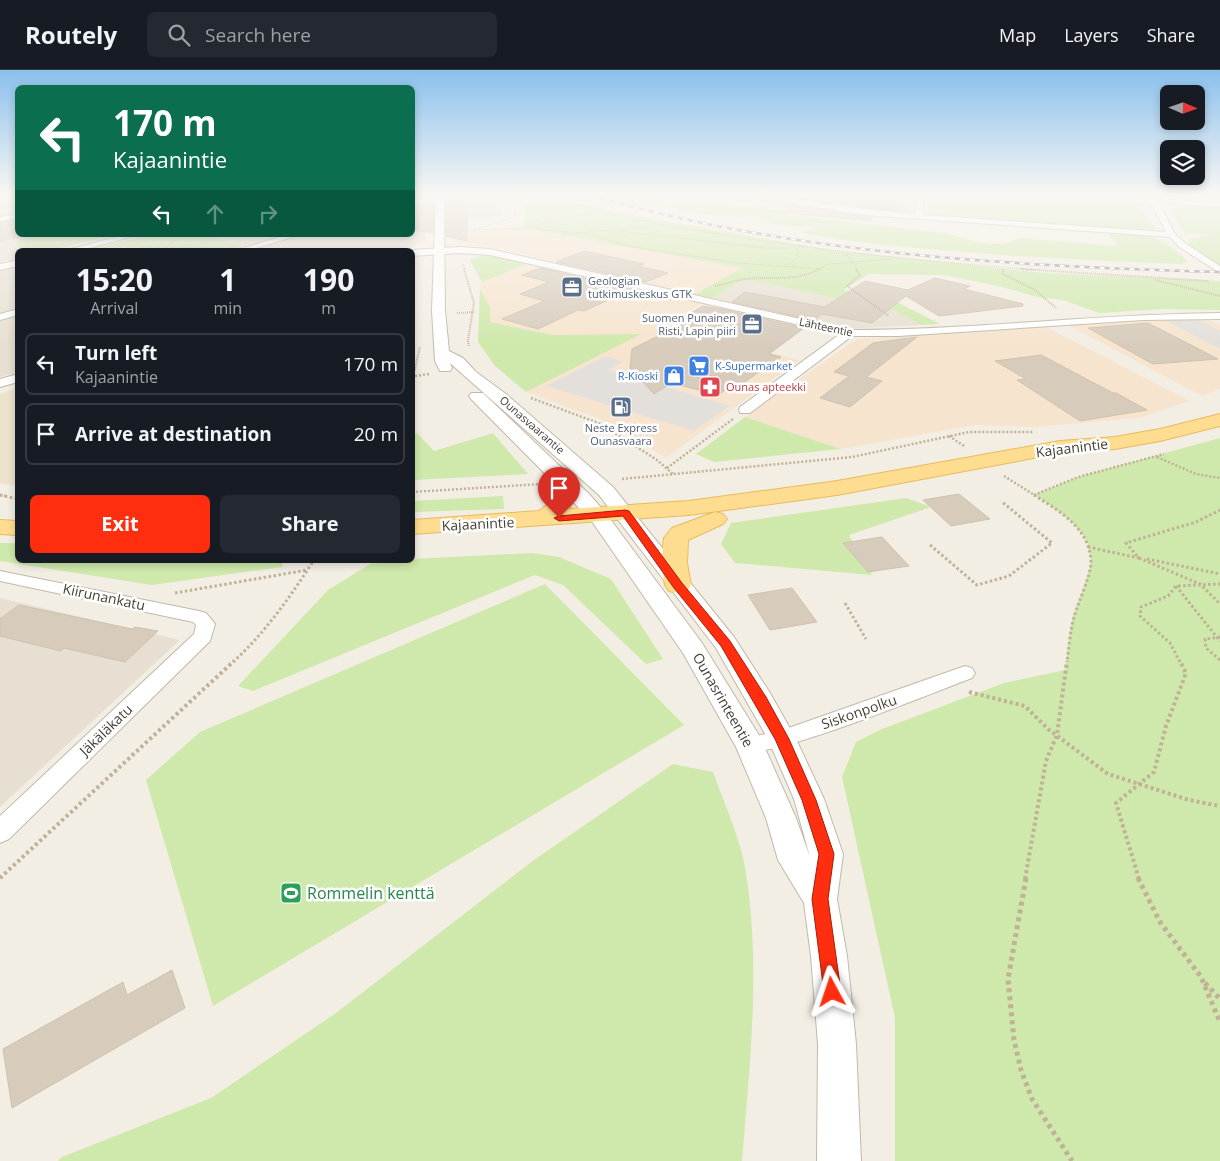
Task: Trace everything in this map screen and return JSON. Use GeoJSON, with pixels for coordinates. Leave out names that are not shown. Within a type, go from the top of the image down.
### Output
{"type":"FeatureCollection","features":[{"type":"Feature","properties":{"kind":"main road"},"geometry":{"type":"LineString","coordinates":[[1115,443],[1160,435],[1220,420]]}},
{"type":"Feature","properties":{"kind":"main road","name":"Kajaanintie"},"geometry":{"type":"LineString","coordinates":[[415,540],[617,521],[689,508],[837,488],[1060,447],[1115,443]]}},
{"type":"Feature","properties":{"kind":"main road","name":"Kajaanintie"},"geometry":{"type":"LineString","coordinates":[[415,528],[539,520],[715,519],[1101,455],[1115,443]]}},
{"type":"Feature","properties":{"kind":"main road"},"geometry":{"type":"LineString","coordinates":[[539,520],[553,514],[563,504],[559,484]]}},
{"type":"Feature","properties":{"kind":"main road"},"geometry":{"type":"LineString","coordinates":[[678,586],[674,563],[676,538],[686,530],[715,519]]}},
{"type":"Feature","properties":{"kind":"main road"},"geometry":{"type":"LineString","coordinates":[[0,527],[15,528]]}},
{"type":"Feature","properties":{"kind":"street"},"geometry":{"type":"LineString","coordinates":[[79,248],[92,245]]}},
{"type":"Feature","properties":{"kind":"street"},"geometry":{"type":"LineString","coordinates":[[248,248],[259,245]]}},
{"type":"Feature","properties":{"kind":"street","name":"Ounasvaarantie"},"geometry":{"type":"LineString","coordinates":[[440,245],[438,330],[442,364],[447,372],[483,401],[559,484],[617,521]]}},
{"type":"Feature","properties":{"kind":"street"},"geometry":{"type":"LineString","coordinates":[[1182,245],[1190,252],[1220,270]]}},
{"type":"Feature","properties":{"kind":"street","name":"Lähteentie"},"geometry":{"type":"LineString","coordinates":[[415,253],[440,255],[490,252],[849,333],[899,333],[1143,316],[1220,316]]}},
{"type":"Feature","properties":{"kind":"street"},"geometry":{"type":"LineString","coordinates":[[0,267],[15,264]]}},
{"type":"Feature","properties":{"kind":"street"},"geometry":{"type":"LineString","coordinates":[[0,317],[15,313]]}},
{"type":"Feature","properties":{"kind":"street"},"geometry":{"type":"LineString","coordinates":[[745,410],[849,333]]}},
{"type":"Feature","properties":{"kind":"street","name":"Ounasvaarantie"},"geometry":{"type":"LineString","coordinates":[[442,353],[458,361],[471,375],[500,397],[606,491],[617,521]]}},
{"type":"Feature","properties":{"kind":"street"},"geometry":{"type":"LineString","coordinates":[[0,384],[15,379]]}},
{"type":"Feature","properties":{"kind":"street","name":"Ounasrinteentie"},"geometry":{"type":"LineString","coordinates":[[617,521],[678,586],[726,643],[782,739],[809,800],[827,854],[820,899],[829,956],[837,1044],[839,1161]]}},
{"type":"Feature","properties":{"kind":"street","name":"Ounasrinteentie"},"geometry":{"type":"LineString","coordinates":[[617,521],[750,745],[778,809],[794,860],[820,899]]}},
{"type":"Feature","properties":{"kind":"street","name":"Kiirunankatu"},"geometry":{"type":"LineString","coordinates":[[0,576],[199,617],[206,624]]}},
{"type":"Feature","properties":{"kind":"street","name":"Jäkäläkatu"},"geometry":{"type":"LineString","coordinates":[[0,832],[203,636],[206,624]]}},
{"type":"Feature","properties":{"kind":"street","name":"Siskonpolku"},"geometry":{"type":"LineString","coordinates":[[750,745],[782,739],[936,686],[965,673]]}},
{"type":"Feature","properties":{"kind":"path"},"geometry":{"type":"LineString","coordinates":[[630,245],[737,263],[821,269]]}},
{"type":"Feature","properties":{"kind":"path"},"geometry":{"type":"LineString","coordinates":[[739,245],[766,248],[796,247]]}},
{"type":"Feature","properties":{"kind":"path"},"geometry":{"type":"LineString","coordinates":[[782,245],[1003,269],[1211,282]]}},
{"type":"Feature","properties":{"kind":"path"},"geometry":{"type":"LineString","coordinates":[[780,266],[788,265],[796,260],[798,252],[796,247]]}},
{"type":"Feature","properties":{"kind":"path"},"geometry":{"type":"LineString","coordinates":[[136,248],[248,248]]}},
{"type":"Feature","properties":{"kind":"path"},"geometry":{"type":"LineString","coordinates":[[845,253],[860,275],[847,286],[897,322],[899,333]]}},
{"type":"Feature","properties":{"kind":"path"},"geometry":{"type":"LineString","coordinates":[[440,255],[461,257],[474,303],[468,340],[469,351]]}},
{"type":"Feature","properties":{"kind":"path"},"geometry":{"type":"LineString","coordinates":[[692,297],[711,287],[728,285],[746,279],[797,278],[807,276],[828,264],[899,258]]}},
{"type":"Feature","properties":{"kind":"path"},"geometry":{"type":"LineString","coordinates":[[1003,269],[1003,274],[1035,290],[1058,309]]}},
{"type":"Feature","properties":{"kind":"path"},"geometry":{"type":"LineString","coordinates":[[1144,277],[1220,296]]}},
{"type":"Feature","properties":{"kind":"path"},"geometry":{"type":"LineString","coordinates":[[527,396],[601,424],[667,468],[674,475]]}},
{"type":"Feature","properties":{"kind":"path"},"geometry":{"type":"LineString","coordinates":[[667,468],[745,410]]}},
{"type":"Feature","properties":{"kind":"path"},"geometry":{"type":"LineString","coordinates":[[614,479],[674,475],[852,457],[978,431],[1040,432]]}},
{"type":"Feature","properties":{"kind":"path"},"geometry":{"type":"LineString","coordinates":[[948,436],[968,449]]}},
{"type":"Feature","properties":{"kind":"path"},"geometry":{"type":"LineString","coordinates":[[1034,495],[1078,478],[1166,454]]}},
{"type":"Feature","properties":{"kind":"path"},"geometry":{"type":"LineString","coordinates":[[1157,456],[1196,474],[1220,478]]}},
{"type":"Feature","properties":{"kind":"path"},"geometry":{"type":"LineString","coordinates":[[1004,476],[1064,514],[1081,531],[1088,547],[1091,564],[1072,618],[1056,734],[1046,761],[1008,979],[1009,1012],[1015,1053],[1032,1099],[1072,1161]]}},
{"type":"Feature","properties":{"kind":"path"},"geometry":{"type":"LineString","coordinates":[[415,492],[559,484]]}},
{"type":"Feature","properties":{"kind":"path"},"geometry":{"type":"LineString","coordinates":[[0,495],[15,498]]}},
{"type":"Feature","properties":{"kind":"path"},"geometry":{"type":"LineString","coordinates":[[930,545],[977,584],[1009,576],[1052,543],[1001,501]]}},
{"type":"Feature","properties":{"kind":"path"},"geometry":{"type":"LineString","coordinates":[[1220,510],[1184,528],[1138,537],[1126,543],[1139,558],[1200,584],[1220,604]]}},
{"type":"Feature","properties":{"kind":"path"},"geometry":{"type":"LineString","coordinates":[[1088,547],[1184,565],[1220,574]]}},
{"type":"Feature","properties":{"kind":"path"},"geometry":{"type":"LineString","coordinates":[[0,878],[246,650],[289,599],[312,563]]}},
{"type":"Feature","properties":{"kind":"path"},"geometry":{"type":"LineString","coordinates":[[139,604],[153,597],[308,570]]}},
{"type":"Feature","properties":{"kind":"path"},"geometry":{"type":"LineString","coordinates":[[1220,584],[1176,586],[1168,596],[1141,607],[1140,616],[1170,642],[1186,673],[1166,726],[1154,772],[1116,803],[1138,876],[1160,922],[1220,999]]}},
{"type":"Feature","properties":{"kind":"path"},"geometry":{"type":"LineString","coordinates":[[1176,586],[1197,615],[1220,641]]}},
{"type":"Feature","properties":{"kind":"path"},"geometry":{"type":"LineString","coordinates":[[845,604],[866,639]]}},
{"type":"Feature","properties":{"kind":"path"},"geometry":{"type":"LineString","coordinates":[[1218,637],[1205,639],[1206,648],[1220,660]]}},
{"type":"Feature","properties":{"kind":"path"},"geometry":{"type":"LineString","coordinates":[[936,686],[1011,701],[1025,706],[1056,734],[1108,774],[1189,800],[1220,806]]}},
{"type":"Feature","properties":{"kind":"path"},"geometry":{"type":"LineString","coordinates":[[1201,977],[1220,1022]]}},
{"type":"Feature","properties":{"kind":"shaded area"},"geometry":{"type":"Polygon","coordinates":[[[0,245],[17,245],[24,248],[15,248],[15,258],[0,262],[0,245]]]}},
{"type":"Feature","properties":{"kind":"shaded area"},"geometry":{"type":"Polygon","coordinates":[[[265,245],[415,245],[404,248],[254,248],[265,245]]]}},
{"type":"Feature","properties":{"kind":"shaded area"},"geometry":{"type":"Polygon","coordinates":[[[472,245],[616,245],[743,268],[695,294],[497,248],[472,245]]]}},
{"type":"Feature","properties":{"kind":"shaded area"},"geometry":{"type":"Polygon","coordinates":[[[529,263],[703,304],[663,324],[799,360],[666,458],[608,422],[526,392],[640,334],[553,335],[489,322],[490,307],[480,289],[482,282],[529,263]]]}},
{"type":"Feature","properties":{"kind":"shaded area"},"geometry":{"type":"Polygon","coordinates":[[[15,267],[15,310],[0,314],[0,271],[15,267]]]}},
{"type":"Feature","properties":{"kind":"shaded area"},"geometry":{"type":"Polygon","coordinates":[[[745,279],[896,311],[921,325],[843,329],[712,298],[745,279]]]}},
{"type":"Feature","properties":{"kind":"shaded area"},"geometry":{"type":"Polygon","coordinates":[[[15,315],[15,373],[0,377],[0,319],[15,315]]]}},
{"type":"Feature","properties":{"kind":"shaded area"},"geometry":{"type":"Polygon","coordinates":[[[1163,319],[1208,320],[1220,325],[1220,389],[1202,396],[1066,324],[1163,319]]]}},
{"type":"Feature","properties":{"kind":"shaded area"},"geometry":{"type":"Polygon","coordinates":[[[1197,319],[1220,331],[1220,349],[1166,321],[1197,319]]]}},
{"type":"Feature","properties":{"kind":"shaded area"},"geometry":{"type":"Polygon","coordinates":[[[1042,325],[1190,401],[1140,418],[1033,427],[974,425],[841,449],[745,417],[857,339],[1042,325]]]}},
{"type":"Feature","properties":{"kind":"shaded area"},"geometry":{"type":"Polygon","coordinates":[[[606,356],[623,362],[608,370],[730,406],[694,431],[546,386],[606,356]]]}},
{"type":"Feature","properties":{"kind":"shaded area"},"geometry":{"type":"Polygon","coordinates":[[[15,389],[15,486],[0,483],[0,394],[15,389]]]}},
{"type":"Feature","properties":{"kind":"shaded area"},"geometry":{"type":"Polygon","coordinates":[[[0,598],[180,640],[0,807],[0,598]]]}},
{"type":"Feature","properties":{"kind":"green space"},"geometry":{"type":"Polygon","coordinates":[[[17,245],[73,245],[60,248],[24,248],[17,245]]]}},
{"type":"Feature","properties":{"kind":"green space"},"geometry":{"type":"Polygon","coordinates":[[[107,245],[238,245],[245,247],[241,248],[94,248],[107,245]]]}},
{"type":"Feature","properties":{"kind":"green space"},"geometry":{"type":"Polygon","coordinates":[[[616,245],[802,245],[831,250],[1043,273],[1220,281],[1220,310],[1163,309],[1099,313],[1063,300],[1037,297],[1002,287],[945,275],[869,274],[843,290],[899,303],[940,324],[921,325],[896,311],[745,279],[712,298],[695,294],[742,268],[616,245]]]}},
{"type":"Feature","properties":{"kind":"green space"},"geometry":{"type":"Polygon","coordinates":[[[886,245],[1168,245],[1188,261],[1181,264],[886,245]]]}},
{"type":"Feature","properties":{"kind":"green space"},"geometry":{"type":"Polygon","coordinates":[[[1190,245],[1220,245],[1220,267],[1190,245]]]}},
{"type":"Feature","properties":{"kind":"green space"},"geometry":{"type":"Polygon","coordinates":[[[485,255],[529,263],[482,282],[470,260],[485,255]]]}},
{"type":"Feature","properties":{"kind":"green space"},"geometry":{"type":"Polygon","coordinates":[[[480,289],[490,307],[490,322],[553,335],[641,334],[526,392],[495,366],[478,342],[480,289]]]}},
{"type":"Feature","properties":{"kind":"green space"},"geometry":{"type":"Polygon","coordinates":[[[745,417],[841,449],[714,462],[696,454],[745,417]]]}},
{"type":"Feature","properties":{"kind":"green space"},"geometry":{"type":"Polygon","coordinates":[[[417,433],[434,451],[493,433],[528,474],[415,480],[415,434],[417,433]]]}},
{"type":"Feature","properties":{"kind":"green space"},"geometry":{"type":"Polygon","coordinates":[[[1220,438],[1220,1161],[895,1161],[895,1018],[842,777],[856,742],[882,729],[1004,683],[1065,670],[1071,623],[1090,566],[1091,554],[1087,543],[1073,523],[1034,495],[1078,477],[1220,438]]]}},
{"type":"Feature","properties":{"kind":"green space"},"geometry":{"type":"Polygon","coordinates":[[[503,496],[504,509],[415,512],[415,501],[503,496]]]}},
{"type":"Feature","properties":{"kind":"green space"},"geometry":{"type":"Polygon","coordinates":[[[906,498],[931,507],[849,535],[872,575],[735,563],[721,544],[731,523],[906,498]]]}},
{"type":"Feature","properties":{"kind":"green space"},"geometry":{"type":"Polygon","coordinates":[[[0,543],[15,543],[15,563],[283,563],[282,567],[152,585],[0,561],[0,543]]]}},
{"type":"Feature","properties":{"kind":"green space"},"geometry":{"type":"Polygon","coordinates":[[[532,553],[559,557],[611,579],[663,659],[646,664],[563,585],[535,575],[253,691],[238,686],[328,590],[370,564],[415,563],[415,559],[532,553]]]}},
{"type":"Feature","properties":{"kind":"green space","name":"Rommelin kenttä"},"geometry":{"type":"Polygon","coordinates":[[[545,584],[684,725],[213,1006],[146,780],[200,732],[545,584]]]}},
{"type":"Feature","properties":{"kind":"green space"},"geometry":{"type":"Polygon","coordinates":[[[673,764],[713,772],[734,828],[744,862],[752,936],[753,1011],[742,1161],[58,1161],[62,1157],[211,1098],[336,1013],[534,860],[673,764]]]}},
{"type":"Feature","properties":{"kind":"building"},"geometry":{"type":"Polygon","coordinates":[[[584,251],[644,264],[638,266],[668,273],[646,282],[556,262],[584,251]]]}},
{"type":"Feature","properties":{"kind":"building"},"geometry":{"type":"Polygon","coordinates":[[[540,268],[632,289],[584,311],[578,310],[538,329],[502,319],[544,301],[520,294],[549,282],[522,275],[540,268]]]}},
{"type":"Feature","properties":{"kind":"building"},"geometry":{"type":"Polygon","coordinates":[[[935,278],[970,286],[964,289],[1023,304],[1023,306],[939,316],[906,296],[872,323],[822,314],[814,320],[732,302],[745,292],[825,307],[865,281],[908,290],[935,278]]]}},
{"type":"Feature","properties":{"kind":"building"},"geometry":{"type":"Polygon","coordinates":[[[703,306],[804,328],[769,354],[781,357],[730,392],[725,390],[719,395],[671,383],[654,394],[630,368],[632,349],[688,321],[680,319],[703,306]]]}},
{"type":"Feature","properties":{"kind":"building"},"geometry":{"type":"Polygon","coordinates":[[[1148,323],[1218,359],[1153,364],[1088,328],[1148,323]]]}},
{"type":"Feature","properties":{"kind":"building"},"geometry":{"type":"Polygon","coordinates":[[[917,337],[866,377],[882,381],[850,407],[820,398],[849,376],[834,372],[873,343],[917,337]]]}},
{"type":"Feature","properties":{"kind":"building"},"geometry":{"type":"Polygon","coordinates":[[[1041,355],[1147,410],[1080,421],[1017,380],[1026,379],[995,361],[1041,355]]]}},
{"type":"Feature","properties":{"kind":"building"},"geometry":{"type":"Polygon","coordinates":[[[959,494],[990,519],[951,526],[923,500],[959,494]]]}},
{"type":"Feature","properties":{"kind":"building"},"geometry":{"type":"Polygon","coordinates":[[[882,537],[909,566],[868,572],[843,543],[882,537]]]}},
{"type":"Feature","properties":{"kind":"building"},"geometry":{"type":"Polygon","coordinates":[[[792,588],[817,622],[770,630],[748,595],[792,588]]]}},
{"type":"Feature","properties":{"kind":"building"},"geometry":{"type":"Polygon","coordinates":[[[19,605],[132,629],[135,627],[158,631],[125,662],[64,648],[61,651],[0,636],[0,619],[19,605]]]}},
{"type":"Feature","properties":{"kind":"building"},"geometry":{"type":"Polygon","coordinates":[[[172,970],[185,1008],[12,1108],[3,1049],[123,982],[127,995],[172,970]]]}},
{"type":"Feature","properties":{"kind":"railway"},"geometry":{"type":"LineString","coordinates":[[835,245],[980,261],[1220,272]]}},
{"type":"Feature","properties":{"kind":"place","name":"Geologian tutkimuskeskus GTK"},"geometry":{"type":"Point","coordinates":[572,287]}},
{"type":"Feature","properties":{"kind":"place","name":"Suomen Punainen Risti, Lapin piiri"},"geometry":{"type":"Point","coordinates":[752,324]}},
{"type":"Feature","properties":{"kind":"place","name":"K-Supermarket"},"geometry":{"type":"Point","coordinates":[699,366]}},
{"type":"Feature","properties":{"kind":"place","name":"R-Kioski"},"geometry":{"type":"Point","coordinates":[674,376]}},
{"type":"Feature","properties":{"kind":"place","name":"Ounas apteekki"},"geometry":{"type":"Point","coordinates":[710,387]}},
{"type":"Feature","properties":{"kind":"place","name":"Neste Express Ounasvaara"},"geometry":{"type":"Point","coordinates":[621,407]}},
{"type":"Feature","properties":{"kind":"place","name":"Rommelin kenttä"},"geometry":{"type":"Point","coordinates":[291,893]}},
{"type":"Feature","properties":{"kind":"route"},"geometry":{"type":"LineString","coordinates":[[559,518],[625,513],[678,586],[726,643],[761,700],[782,739],[809,800],[827,854],[820,899],[829,956],[832,992]]}}]}
